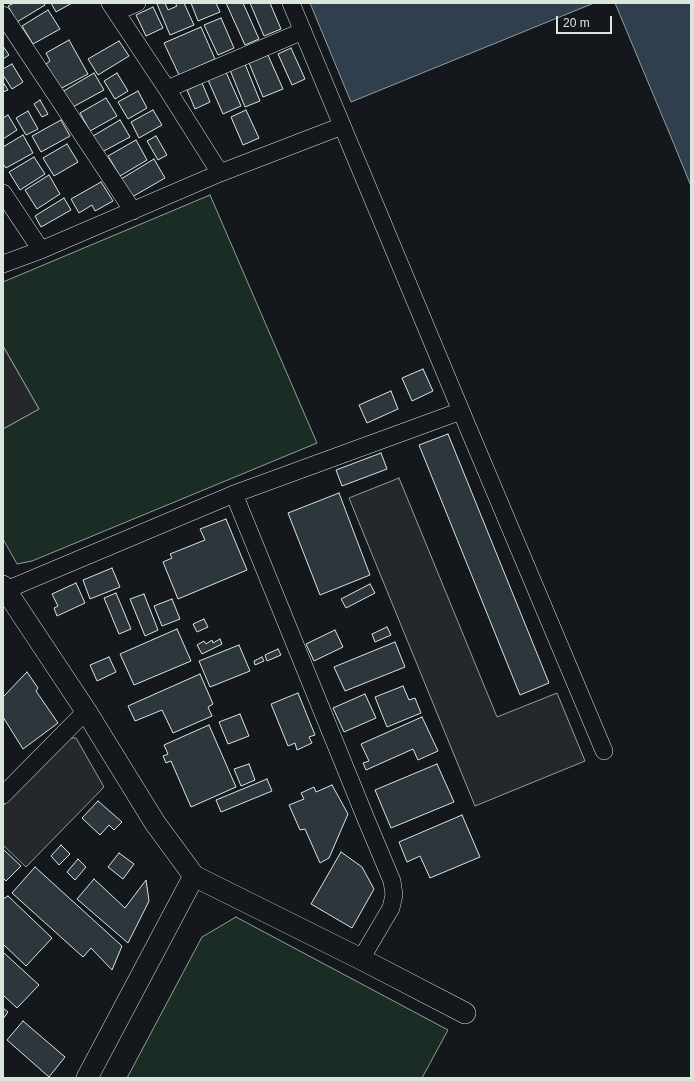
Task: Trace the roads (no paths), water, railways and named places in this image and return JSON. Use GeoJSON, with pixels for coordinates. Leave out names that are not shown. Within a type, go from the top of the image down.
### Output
{"type":"FeatureCollection","features":[{"type":"Feature","properties":{"kind":"street"},"geometry":{"type":"LineString","coordinates":[[137,3],[113,7],[220,173]]}},
{"type":"Feature","properties":{"kind":"street"},"geometry":{"type":"LineString","coordinates":[[291,3],[460,411],[604,751]]}},
{"type":"Feature","properties":{"kind":"street"},"geometry":{"type":"LineString","coordinates":[[3,15],[133,211]]}},
{"type":"Feature","properties":{"kind":"street"},"geometry":{"type":"LineString","coordinates":[[167,89],[302,31]]}},
{"type":"Feature","properties":{"kind":"street"},"geometry":{"type":"LineString","coordinates":[[3,264],[41,250],[220,173],[342,126]]}},
{"type":"Feature","properties":{"kind":"street"},"geometry":{"type":"LineString","coordinates":[[3,192],[41,250]]}},
{"type":"Feature","properties":{"kind":"street"},"geometry":{"type":"LineString","coordinates":[[460,411],[234,494],[4,590],[86,711],[155,823],[194,876],[361,959],[465,1013]]}},
{"type":"Feature","properties":{"kind":"street"},"geometry":{"type":"LineString","coordinates":[[234,494],[366,820],[392,880],[394,896],[391,908],[361,959]]}},
{"type":"Feature","properties":{"kind":"street"},"geometry":{"type":"LineString","coordinates":[[3,795],[86,711]]}},
{"type":"Feature","properties":{"kind":"street"},"geometry":{"type":"LineString","coordinates":[[87,1078],[194,876]]}},
{"type":"Feature","properties":{"kind":"water"},"geometry":{"type":"Polygon","coordinates":[[[310,3],[594,3],[351,102],[310,3]]]}},
{"type":"Feature","properties":{"kind":"water"},"geometry":{"type":"Polygon","coordinates":[[[615,3],[691,3],[691,186],[671,137],[615,3]]]}}]}
